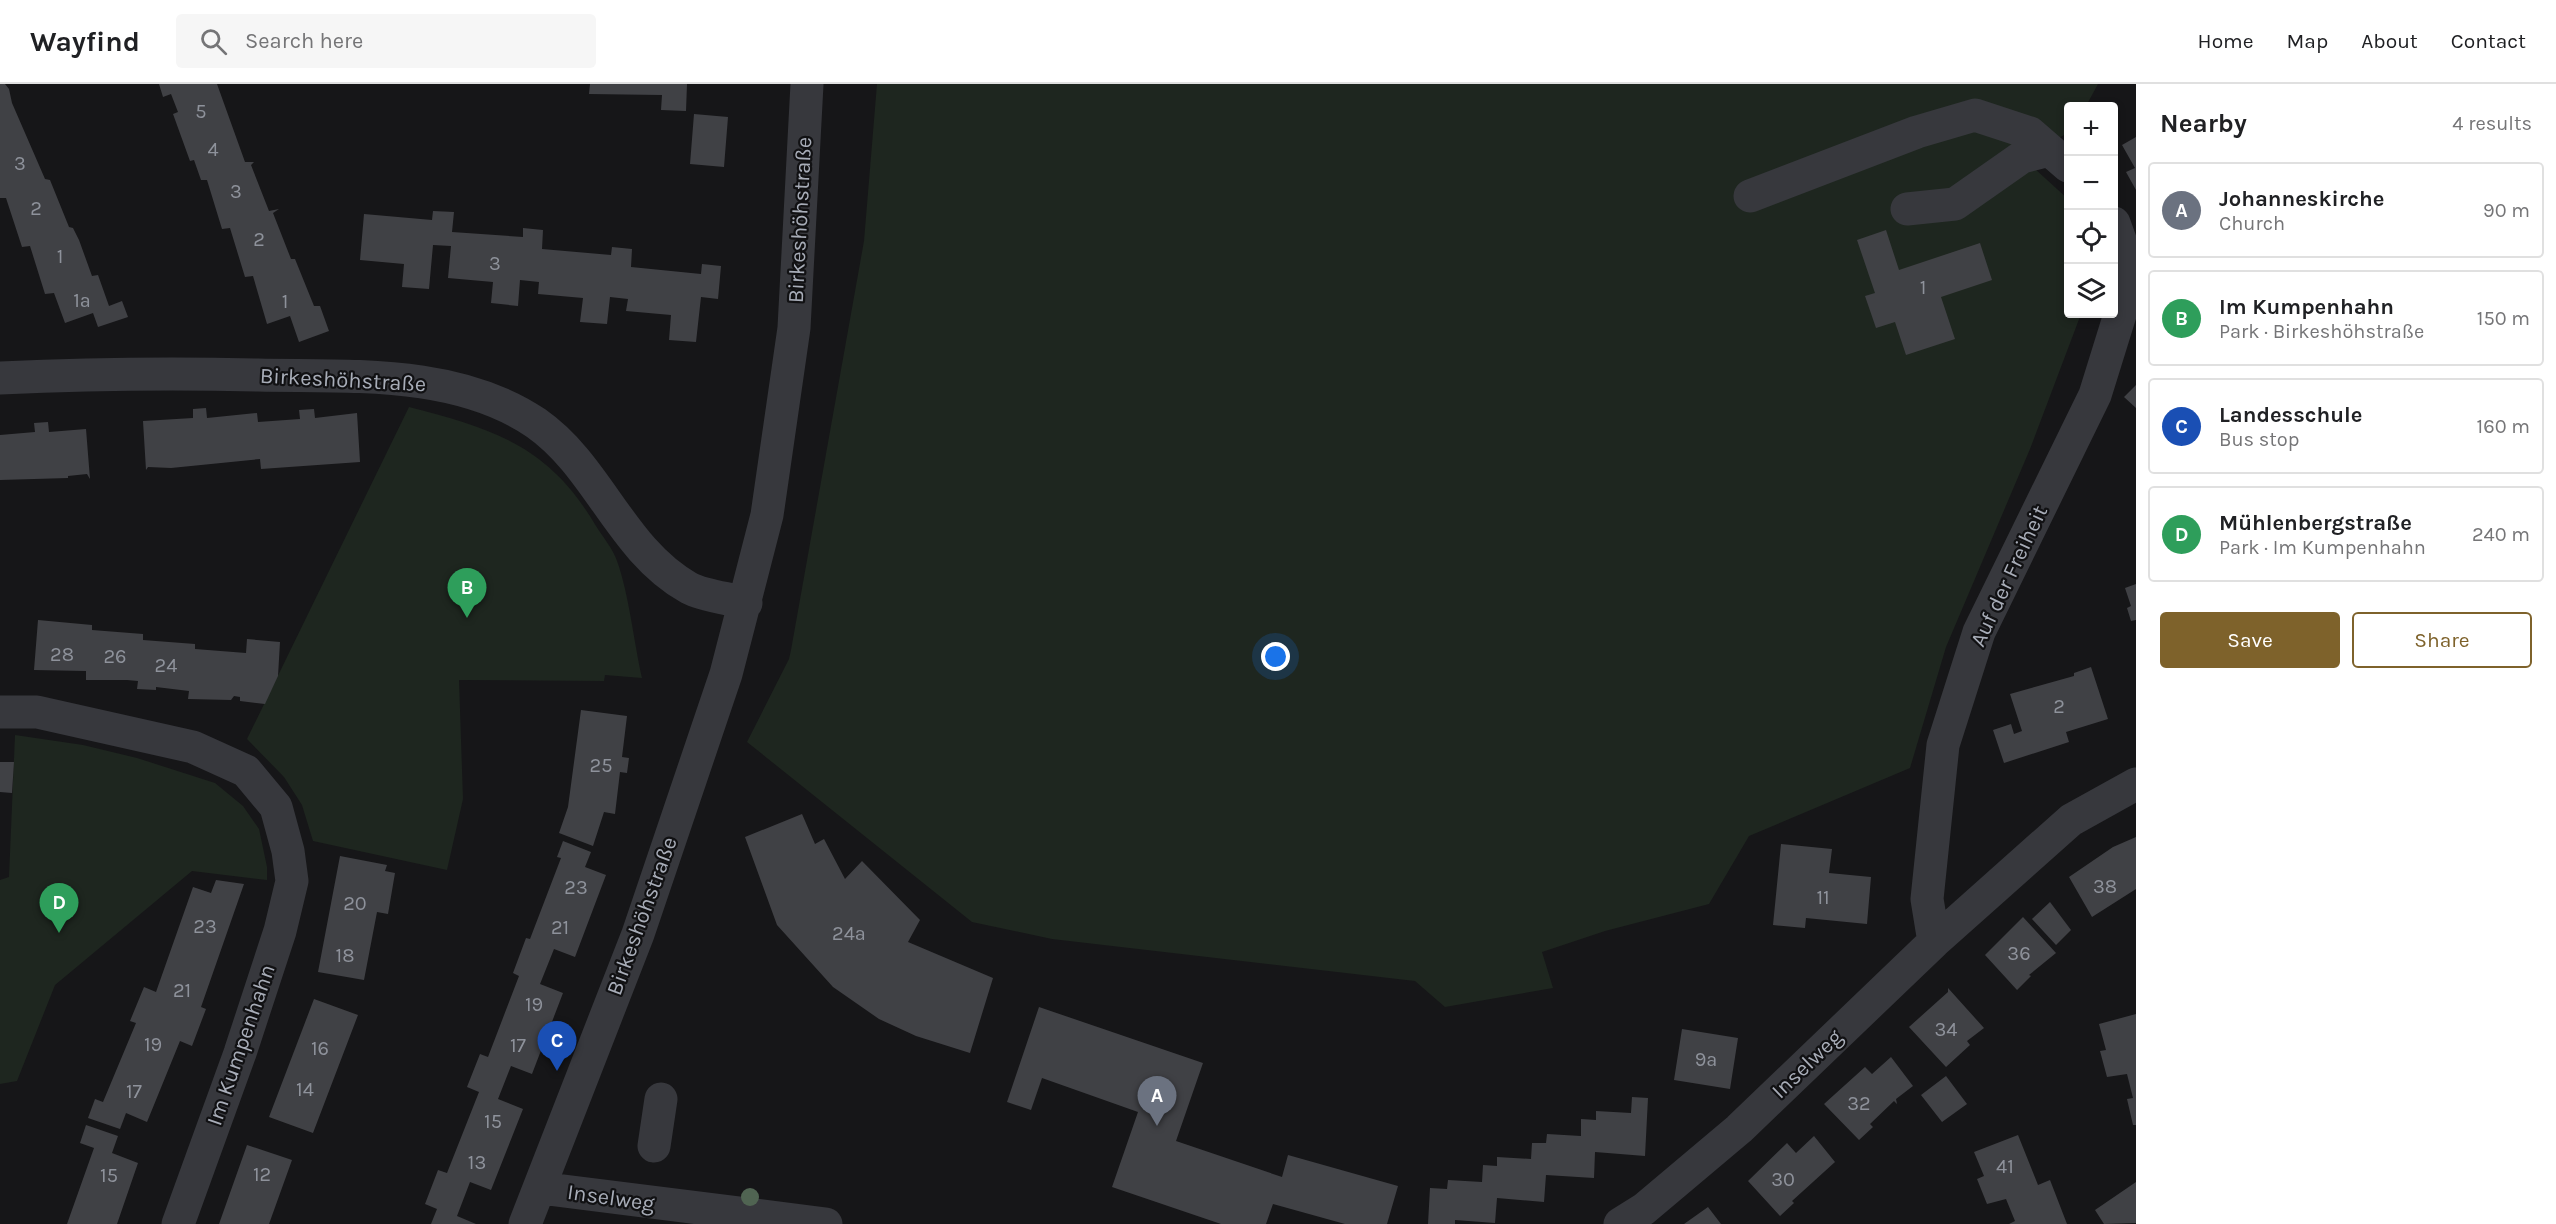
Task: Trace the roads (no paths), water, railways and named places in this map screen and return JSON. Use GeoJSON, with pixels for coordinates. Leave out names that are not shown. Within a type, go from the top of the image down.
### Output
{"type":"FeatureCollection","features":[{"type":"Feature","properties":{"kind":"street","name":"Birkeshöhstraße"},"geometry":{"type":"LineString","coordinates":[[525,1224],[638,934],[726,674],[746,603],[767,515],[792,340],[807,84]]}},
{"type":"Feature","properties":{"kind":"street"},"geometry":{"type":"LineString","coordinates":[[1750,196],[1917,132],[1975,115],[2030,133],[2059,158]]}},
{"type":"Feature","properties":{"kind":"street"},"geometry":{"type":"LineString","coordinates":[[1907,209],[1954,204],[2022,157],[2059,158]]}},
{"type":"Feature","properties":{"kind":"street","name":"Auf der Freiheit"},"geometry":{"type":"LineString","coordinates":[[1934,942],[1927,899],[1943,745],[1979,632],[2095,395],[2127,292],[2124,251],[2118,234]]}},
{"type":"Feature","properties":{"kind":"street","name":"Birkeshöhstraße"},"geometry":{"type":"LineString","coordinates":[[0,378],[157,373],[373,377],[425,382],[477,394],[535,423],[572,453],[638,547],[690,588],[746,603]]}},
{"type":"Feature","properties":{"kind":"street","name":"Im Kumpenhahn"},"geometry":{"type":"LineString","coordinates":[[0,712],[37,712],[193,747],[246,771],[276,807],[288,851],[292,881],[280,931],[240,1053],[178,1224]]}},
{"type":"Feature","properties":{"kind":"street","name":"Inselweg"},"geometry":{"type":"LineString","coordinates":[[1620,1224],[1644,1209],[1739,1129],[1934,942],[2071,820],[2136,784]]}},
{"type":"Feature","properties":{"kind":"street"},"geometry":{"type":"LineString","coordinates":[[654,1146],[661,1099]]}},
{"type":"Feature","properties":{"kind":"street","name":"Inselweg"},"geometry":{"type":"LineString","coordinates":[[540,1188],[826,1224]]}},
{"type":"Feature","properties":{"kind":"place","name":"Im Kumpenhahn"},"geometry":{"type":"Point","coordinates":[467,618]}},
{"type":"Feature","properties":{"kind":"place","name":"Mühlenbergstraße"},"geometry":{"type":"Point","coordinates":[59,933]}},
{"type":"Feature","properties":{"kind":"place","name":"Landesschule"},"geometry":{"type":"Point","coordinates":[557,1071]}},
{"type":"Feature","properties":{"kind":"place","name":"Johanneskirche"},"geometry":{"type":"Point","coordinates":[1157,1126]}}]}
